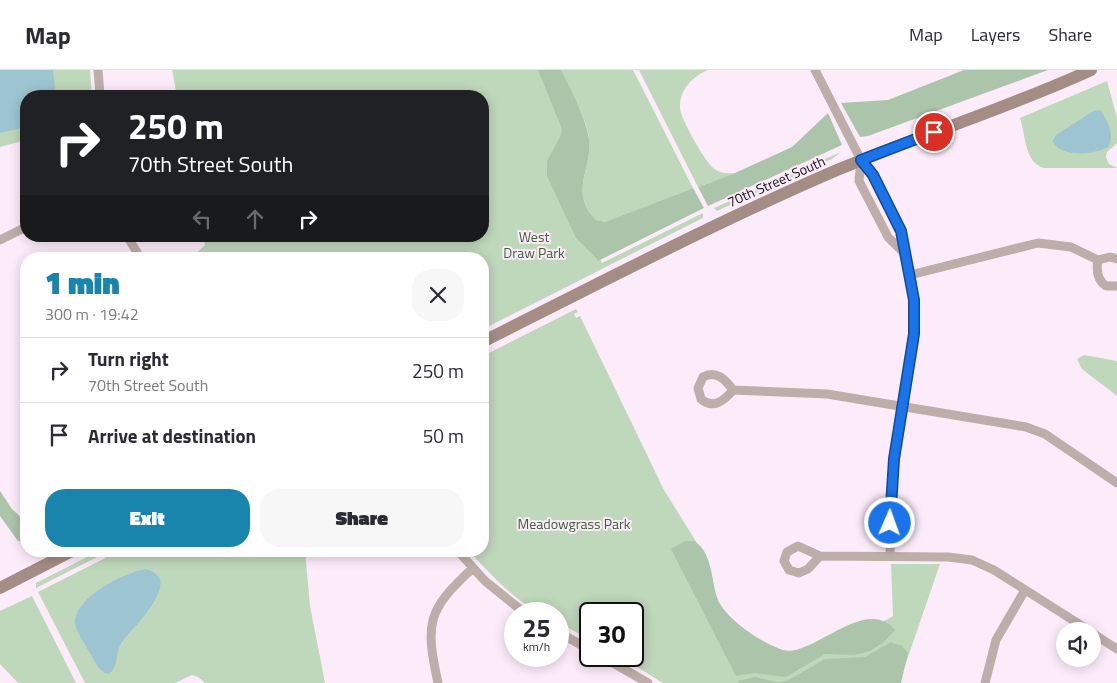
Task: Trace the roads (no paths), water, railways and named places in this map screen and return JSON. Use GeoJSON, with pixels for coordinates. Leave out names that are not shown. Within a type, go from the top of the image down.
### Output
{"type":"FeatureCollection","features":[{"type":"Feature","properties":{"kind":"main road","name":"70th Street South"},"geometry":{"type":"LineString","coordinates":[[489,338],[716,225],[861,160],[1091,70]]}},
{"type":"Feature","properties":{"kind":"main road"},"geometry":{"type":"LineString","coordinates":[[0,588],[60,557]]}},
{"type":"Feature","properties":{"kind":"street"},"geometry":{"type":"LineString","coordinates":[[98,70],[100,90]]}},
{"type":"Feature","properties":{"kind":"street"},"geometry":{"type":"LineString","coordinates":[[815,70],[861,160],[873,175],[901,231],[914,300],[914,327],[893,473],[890,556]]}},
{"type":"Feature","properties":{"kind":"street"},"geometry":{"type":"LineString","coordinates":[[861,160],[860,181],[888,237],[904,253]]}},
{"type":"Feature","properties":{"kind":"street"},"geometry":{"type":"LineString","coordinates":[[0,240],[20,230]]}},
{"type":"Feature","properties":{"kind":"street"},"geometry":{"type":"LineString","coordinates":[[910,275],[1038,243],[1071,247],[1098,260],[1117,259]]}},
{"type":"Feature","properties":{"kind":"street"},"geometry":{"type":"LineString","coordinates":[[1098,260],[1097,272],[1100,281],[1106,286],[1117,286]]}},
{"type":"Feature","properties":{"kind":"street"},"geometry":{"type":"LineString","coordinates":[[732,390],[812,392],[1018,425],[1039,431],[1117,483]]}},
{"type":"Feature","properties":{"kind":"street"},"geometry":{"type":"LineString","coordinates":[[820,556],[967,559],[994,570],[1075,622]]}},
{"type":"Feature","properties":{"kind":"street"},"geometry":{"type":"LineString","coordinates":[[463,557],[496,591],[510,602]]}},
{"type":"Feature","properties":{"kind":"street"},"geometry":{"type":"LineString","coordinates":[[438,683],[430,640],[434,616],[444,595],[473,568]]}},
{"type":"Feature","properties":{"kind":"street"},"geometry":{"type":"LineString","coordinates":[[985,683],[996,640],[1025,590]]}},
{"type":"Feature","properties":{"kind":"street"},"geometry":{"type":"LineString","coordinates":[[1101,639],[1117,649]]}},
{"type":"Feature","properties":{"kind":"street"},"geometry":{"type":"LineString","coordinates":[[618,667],[638,680],[648,683]]}},
{"type":"Feature","properties":{"kind":"water"},"geometry":{"type":"Polygon","coordinates":[[[0,70],[53,70],[55,90],[20,90],[20,128],[0,133],[0,70]]]}},
{"type":"Feature","properties":{"kind":"water"},"geometry":{"type":"Polygon","coordinates":[[[1095,110],[1101,111],[1108,124],[1111,138],[1108,147],[1095,152],[1078,153],[1062,150],[1057,146],[1053,141],[1056,135],[1095,110]]]}},
{"type":"Feature","properties":{"kind":"water"},"geometry":{"type":"Polygon","coordinates":[[[145,569],[156,574],[160,582],[159,593],[144,616],[122,642],[112,671],[109,674],[105,673],[95,662],[77,631],[75,620],[78,611],[84,602],[103,587],[126,575],[145,569]]]}},
{"type":"Feature","properties":{"kind":"park label","name":"West Draw Park"},"geometry":{"type":"Point","coordinates":[534,244]}},
{"type":"Feature","properties":{"kind":"park label","name":"Meadowgrass Park"},"geometry":{"type":"Point","coordinates":[574,523]}}]}
